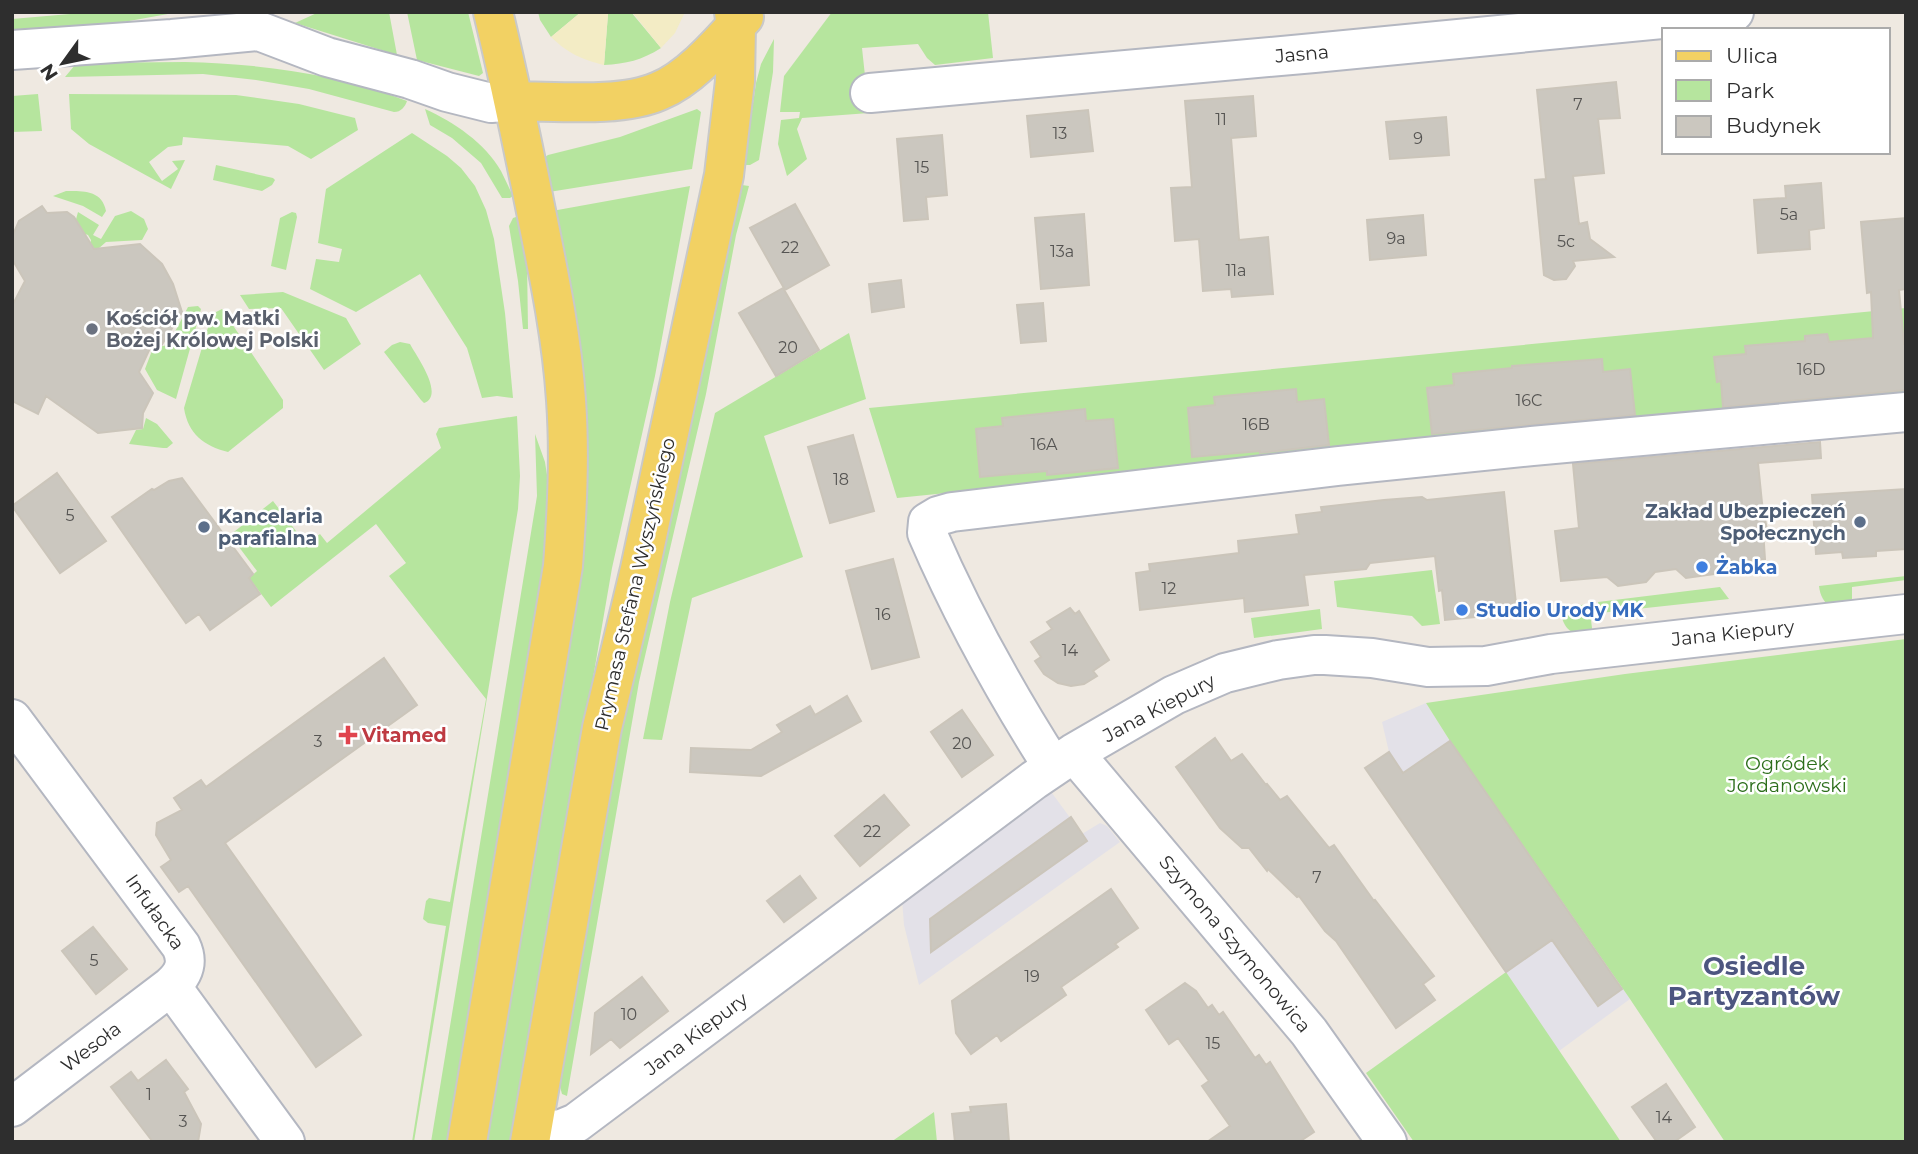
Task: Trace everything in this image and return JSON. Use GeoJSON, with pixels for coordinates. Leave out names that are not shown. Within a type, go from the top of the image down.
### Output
{"type":"FeatureCollection","features":[{"type":"Feature","properties":{"kind":"main road"},"geometry":{"type":"LineString","coordinates":[[467,1142],[563,566],[567,513],[566,400],[559,338],[514,101],[493,12]]}},
{"type":"Feature","properties":{"kind":"main road"},"geometry":{"type":"LineString","coordinates":[[514,101],[619,101],[641,98],[661,91],[682,78],[739,17]]}},
{"type":"Feature","properties":{"kind":"main road","name":"Prymasa Stefana Wyszyńskiego"},"geometry":{"type":"LineString","coordinates":[[532,1135],[602,728],[640,569],[724,175],[739,17]]}},
{"type":"Feature","properties":{"kind":"street","name":"Jasna"},"geometry":{"type":"LineString","coordinates":[[870,93],[1734,12]]}},
{"type":"Feature","properties":{"kind":"street"},"geometry":{"type":"LineString","coordinates":[[12,50],[172,39],[275,22],[327,57],[491,103],[514,101]]}},
{"type":"Feature","properties":{"kind":"street","name":"Szymona Szymonowica"},"geometry":{"type":"LineString","coordinates":[[1387,1142],[1309,1032],[1064,760],[989,660],[927,533],[928,522],[952,512],[1338,466],[1906,411]]}},
{"type":"Feature","properties":{"kind":"street","name":"Jana Kiepury"},"geometry":{"type":"LineString","coordinates":[[532,1135],[576,1124],[1000,805],[1064,760],[1155,705],[1232,671],[1314,655],[1372,658],[1428,667],[1486,666],[1551,654],[1906,614]]}},
{"type":"Feature","properties":{"kind":"street","name":"Infułacka"},"geometry":{"type":"LineString","coordinates":[[12,719],[181,946],[185,954],[183,972],[171,986]]}},
{"type":"Feature","properties":{"kind":"street"},"geometry":{"type":"LineString","coordinates":[[171,986],[285,1142]]}},
{"type":"Feature","properties":{"kind":"street","name":"Wesoła"},"geometry":{"type":"LineString","coordinates":[[12,1107],[171,986]]}},
{"type":"Feature","properties":{"kind":"shaded area"},"geometry":{"type":"Polygon","coordinates":[[[1426,703],[1630,999],[1559,1051],[1365,768],[1389,752],[1382,722],[1426,703]]]}},
{"type":"Feature","properties":{"kind":"shaded area"},"geometry":{"type":"Polygon","coordinates":[[[1049,789],[1082,834],[1100,823],[1107,826],[1120,842],[919,985],[904,925],[902,899],[1049,789]]]}},
{"type":"Feature","properties":{"kind":"green space"},"geometry":{"type":"Polygon","coordinates":[[[93,12],[179,12],[118,23],[12,34],[12,19],[93,12]]]}},
{"type":"Feature","properties":{"kind":"green space"},"geometry":{"type":"Polygon","coordinates":[[[319,12],[389,12],[397,55],[295,23],[319,12]]]}},
{"type":"Feature","properties":{"kind":"green space"},"geometry":{"type":"Polygon","coordinates":[[[407,12],[468,12],[483,73],[479,76],[417,60],[407,12]]]}},
{"type":"Feature","properties":{"kind":"green space"},"geometry":{"type":"Polygon","coordinates":[[[538,12],[581,12],[551,37],[538,12]]]}},
{"type":"Feature","properties":{"kind":"green space"},"geometry":{"type":"Polygon","coordinates":[[[601,12],[631,12],[661,48],[634,61],[604,65],[608,14],[601,12]]]}},
{"type":"Feature","properties":{"kind":"green space"},"geometry":{"type":"Polygon","coordinates":[[[832,12],[988,12],[993,58],[935,65],[918,44],[862,48],[869,113],[802,118],[797,129],[807,159],[787,176],[778,144],[781,120],[799,118],[800,112],[780,112],[784,76],[832,12]]]}},
{"type":"Feature","properties":{"kind":"green space"},"geometry":{"type":"Polygon","coordinates":[[[774,39],[773,72],[759,160],[744,165],[756,83],[761,64],[774,39]]]}},
{"type":"Feature","properties":{"kind":"green space"},"geometry":{"type":"Polygon","coordinates":[[[185,62],[298,72],[353,83],[407,101],[402,109],[394,112],[309,89],[203,74],[65,77],[80,63],[185,62]]]}},
{"type":"Feature","properties":{"kind":"green space"},"geometry":{"type":"Polygon","coordinates":[[[38,94],[42,131],[12,132],[12,96],[38,94]]]}},
{"type":"Feature","properties":{"kind":"green space"},"geometry":{"type":"Polygon","coordinates":[[[69,94],[236,95],[299,104],[355,118],[358,130],[311,159],[288,146],[183,137],[182,145],[168,147],[149,162],[162,181],[178,169],[172,161],[185,160],[171,189],[89,144],[71,129],[69,94]]]}},
{"type":"Feature","properties":{"kind":"green space"},"geometry":{"type":"Polygon","coordinates":[[[425,109],[458,127],[478,143],[501,171],[513,196],[502,198],[481,163],[452,138],[430,125],[425,109]]]}},
{"type":"Feature","properties":{"kind":"green space"},"geometry":{"type":"Polygon","coordinates":[[[697,109],[701,112],[692,169],[549,192],[545,157],[548,155],[620,137],[697,109]]]}},
{"type":"Feature","properties":{"kind":"green space"},"geometry":{"type":"Polygon","coordinates":[[[412,133],[461,168],[475,186],[486,210],[494,239],[505,313],[513,398],[482,398],[467,348],[420,274],[356,312],[310,289],[316,259],[339,262],[342,249],[318,243],[326,189],[412,133]]]}},
{"type":"Feature","properties":{"kind":"green space"},"geometry":{"type":"Polygon","coordinates":[[[216,165],[275,180],[262,191],[213,180],[216,165]]]}},
{"type":"Feature","properties":{"kind":"green space"},"geometry":{"type":"Polygon","coordinates":[[[742,185],[749,186],[736,235],[706,394],[639,682],[567,1096],[562,1094],[559,1083],[628,681],[669,520],[742,185]]]}},
{"type":"Feature","properties":{"kind":"green space"},"geometry":{"type":"Polygon","coordinates":[[[690,186],[655,376],[612,568],[513,1142],[484,1142],[580,562],[587,484],[586,429],[552,211],[690,186]]]}},
{"type":"Feature","properties":{"kind":"green space"},"geometry":{"type":"Polygon","coordinates":[[[66,191],[96,195],[106,211],[102,217],[83,206],[53,196],[66,191]]]}},
{"type":"Feature","properties":{"kind":"green space"},"geometry":{"type":"Polygon","coordinates":[[[131,211],[144,219],[148,229],[142,240],[106,242],[98,249],[93,248],[88,235],[82,233],[75,223],[78,212],[99,225],[93,235],[101,239],[115,216],[131,211]]]}},
{"type":"Feature","properties":{"kind":"green space"},"geometry":{"type":"Polygon","coordinates":[[[292,212],[296,213],[297,217],[286,270],[271,266],[280,218],[292,212]]]}},
{"type":"Feature","properties":{"kind":"green space"},"geometry":{"type":"Polygon","coordinates":[[[519,216],[527,262],[528,329],[523,329],[509,226],[513,218],[519,216]]]}},
{"type":"Feature","properties":{"kind":"green space"},"geometry":{"type":"Polygon","coordinates":[[[283,292],[346,318],[361,344],[324,370],[281,308],[249,309],[240,295],[283,292]]]}},
{"type":"Feature","properties":{"kind":"green space"},"geometry":{"type":"Polygon","coordinates":[[[198,306],[201,309],[176,399],[157,390],[145,369],[153,348],[168,345],[188,307],[198,306]]]}},
{"type":"Feature","properties":{"kind":"green space"},"geometry":{"type":"Polygon","coordinates":[[[1906,308],[1906,396],[897,498],[869,408],[1906,308]]]}},
{"type":"Feature","properties":{"kind":"green space"},"geometry":{"type":"Polygon","coordinates":[[[222,309],[283,400],[283,408],[228,452],[198,438],[189,425],[184,408],[212,314],[222,309]]]}},
{"type":"Feature","properties":{"kind":"green space"},"geometry":{"type":"Polygon","coordinates":[[[849,333],[866,399],[764,436],[803,557],[692,598],[662,740],[643,739],[670,602],[715,413],[849,333]]]}},
{"type":"Feature","properties":{"kind":"green space"},"geometry":{"type":"Polygon","coordinates":[[[400,342],[410,344],[428,375],[432,392],[430,399],[424,403],[384,352],[400,342]]]}},
{"type":"Feature","properties":{"kind":"green space"},"geometry":{"type":"Polygon","coordinates":[[[517,416],[520,476],[518,509],[412,1142],[446,926],[428,923],[423,919],[426,901],[429,898],[450,902],[486,699],[389,576],[406,563],[376,524],[271,607],[249,578],[257,571],[230,535],[273,501],[306,544],[320,534],[327,543],[441,448],[436,434],[439,428],[517,416]]]}},
{"type":"Feature","properties":{"kind":"green space"},"geometry":{"type":"Polygon","coordinates":[[[146,418],[157,424],[173,443],[167,448],[129,444],[136,430],[143,429],[146,418]]]}},
{"type":"Feature","properties":{"kind":"green space"},"geometry":{"type":"Polygon","coordinates":[[[535,434],[545,462],[551,501],[545,561],[448,1142],[431,1142],[537,496],[535,434]]]}},
{"type":"Feature","properties":{"kind":"green space"},"geometry":{"type":"Polygon","coordinates":[[[1432,570],[1440,624],[1422,626],[1412,616],[1337,607],[1334,581],[1432,570]]]}},
{"type":"Feature","properties":{"kind":"green space"},"geometry":{"type":"Polygon","coordinates":[[[1906,576],[1906,580],[1852,587],[1852,602],[1831,608],[1820,593],[1819,586],[1906,576]]]}},
{"type":"Feature","properties":{"kind":"green space"},"geometry":{"type":"Polygon","coordinates":[[[1720,587],[1729,599],[1600,613],[1598,602],[1720,587]]]}},
{"type":"Feature","properties":{"kind":"green space"},"geometry":{"type":"Polygon","coordinates":[[[1589,604],[1593,636],[1574,633],[1566,627],[1559,608],[1589,604]]]}},
{"type":"Feature","properties":{"kind":"green space"},"geometry":{"type":"Polygon","coordinates":[[[1320,609],[1322,629],[1254,638],[1251,618],[1320,609]]]}},
{"type":"Feature","properties":{"kind":"green space","name":"Ogródek Jordanowski"},"geometry":{"type":"Polygon","coordinates":[[[1906,639],[1906,1142],[1725,1142],[1426,703],[1625,674],[1906,639]]]}},
{"type":"Feature","properties":{"kind":"green space"},"geometry":{"type":"Polygon","coordinates":[[[1506,972],[1621,1142],[1414,1142],[1366,1073],[1506,972]]]}},
{"type":"Feature","properties":{"kind":"green space"},"geometry":{"type":"Polygon","coordinates":[[[934,1112],[937,1142],[891,1142],[934,1112]]]}},
{"type":"Feature","properties":{"kind":"sand"},"geometry":{"type":"Polygon","coordinates":[[[581,12],[608,14],[604,65],[576,55],[551,37],[581,12]]]}},
{"type":"Feature","properties":{"kind":"sand"},"geometry":{"type":"Polygon","coordinates":[[[632,12],[685,12],[675,33],[661,48],[632,12]]]}},
{"type":"Feature","properties":{"kind":"building"},"geometry":{"type":"Polygon","coordinates":[[[1616,82],[1620,118],[1598,119],[1604,173],[1573,176],[1579,224],[1587,222],[1590,239],[1614,257],[1573,261],[1575,266],[1566,279],[1554,280],[1544,275],[1535,180],[1546,179],[1537,90],[1616,82]]]}},
{"type":"Feature","properties":{"kind":"building"},"geometry":{"type":"Polygon","coordinates":[[[1253,96],[1256,136],[1231,138],[1239,240],[1268,237],[1273,294],[1232,297],[1231,289],[1203,291],[1199,239],[1175,241],[1171,188],[1192,187],[1185,101],[1253,96]]]}},
{"type":"Feature","properties":{"kind":"building"},"geometry":{"type":"Polygon","coordinates":[[[1088,110],[1093,151],[1031,157],[1027,116],[1088,110]]]}},
{"type":"Feature","properties":{"kind":"building"},"geometry":{"type":"Polygon","coordinates":[[[1446,117],[1449,155],[1390,159],[1386,122],[1446,117]]]}},
{"type":"Feature","properties":{"kind":"building"},"geometry":{"type":"Polygon","coordinates":[[[942,135],[947,195],[926,197],[928,219],[904,221],[897,139],[942,135]]]}},
{"type":"Feature","properties":{"kind":"building"},"geometry":{"type":"Polygon","coordinates":[[[1821,183],[1824,228],[1809,230],[1810,249],[1758,253],[1754,200],[1786,198],[1785,186],[1821,183]]]}},
{"type":"Feature","properties":{"kind":"building"},"geometry":{"type":"Polygon","coordinates":[[[795,204],[829,265],[785,290],[750,228],[795,204]]]}},
{"type":"Feature","properties":{"kind":"building","name":"Kościół pw. Matki Bożej Królowej Polski"},"geometry":{"type":"Polygon","coordinates":[[[42,206],[47,213],[67,212],[74,217],[94,249],[140,244],[162,264],[173,284],[182,312],[161,346],[151,346],[139,372],[153,393],[143,413],[142,428],[98,433],[46,396],[38,414],[12,401],[12,306],[25,281],[12,259],[12,237],[19,221],[42,206]]]}},
{"type":"Feature","properties":{"kind":"building"},"geometry":{"type":"Polygon","coordinates":[[[1084,214],[1089,285],[1041,289],[1035,218],[1084,214]]]}},
{"type":"Feature","properties":{"kind":"building"},"geometry":{"type":"Polygon","coordinates":[[[1423,215],[1426,255],[1370,260],[1367,220],[1423,215]]]}},
{"type":"Feature","properties":{"kind":"building"},"geometry":{"type":"Polygon","coordinates":[[[1906,218],[1906,289],[1899,290],[1906,344],[1906,390],[1723,407],[1721,381],[1717,382],[1714,357],[1746,354],[1745,346],[1805,341],[1805,336],[1827,334],[1829,342],[1873,338],[1871,292],[1867,293],[1861,222],[1906,218]]]}},
{"type":"Feature","properties":{"kind":"building"},"geometry":{"type":"Polygon","coordinates":[[[901,280],[904,307],[872,312],[869,284],[901,280]]]}},
{"type":"Feature","properties":{"kind":"building"},"geometry":{"type":"Polygon","coordinates":[[[783,288],[819,350],[776,376],[739,313],[783,288]]]}},
{"type":"Feature","properties":{"kind":"building"},"geometry":{"type":"Polygon","coordinates":[[[1043,303],[1046,341],[1021,343],[1017,305],[1043,303]]]}},
{"type":"Feature","properties":{"kind":"building"},"geometry":{"type":"Polygon","coordinates":[[[1602,359],[1603,372],[1630,369],[1635,415],[1432,434],[1427,388],[1454,385],[1453,374],[1602,359]]]}},
{"type":"Feature","properties":{"kind":"building"},"geometry":{"type":"Polygon","coordinates":[[[1296,389],[1297,402],[1324,399],[1329,445],[1192,457],[1188,408],[1215,405],[1214,397],[1296,389]]]}},
{"type":"Feature","properties":{"kind":"building"},"geometry":{"type":"Polygon","coordinates":[[[1085,409],[1086,421],[1113,419],[1118,468],[1047,475],[1047,471],[980,477],[976,429],[1003,426],[1002,418],[1085,409]]]}},
{"type":"Feature","properties":{"kind":"building"},"geometry":{"type":"Polygon","coordinates":[[[853,435],[874,511],[830,523],[808,447],[853,435]]]}},
{"type":"Feature","properties":{"kind":"building"},"geometry":{"type":"Polygon","coordinates":[[[1820,442],[1821,458],[1758,463],[1767,530],[1763,530],[1765,559],[1722,564],[1714,574],[1686,578],[1676,569],[1655,572],[1646,582],[1618,586],[1607,577],[1561,581],[1555,531],[1579,528],[1573,464],[1820,442]]]}},
{"type":"Feature","properties":{"kind":"building"},"geometry":{"type":"Polygon","coordinates":[[[57,473],[106,541],[60,573],[12,506],[57,473]]]}},
{"type":"Feature","properties":{"kind":"building"},"geometry":{"type":"Polygon","coordinates":[[[182,478],[253,574],[249,578],[260,594],[210,630],[199,614],[186,623],[112,517],[152,489],[182,478]]]}},
{"type":"Feature","properties":{"kind":"building","name":"Zakład Ubezpieczeń Społecznych"},"geometry":{"type":"Polygon","coordinates":[[[1906,489],[1906,549],[1876,551],[1876,556],[1843,558],[1842,552],[1816,554],[1812,495],[1906,489]]]}},
{"type":"Feature","properties":{"kind":"building"},"geometry":{"type":"Polygon","coordinates":[[[1504,492],[1517,613],[1445,620],[1435,556],[1370,563],[1366,569],[1304,575],[1308,605],[1245,612],[1244,598],[1140,610],[1136,573],[1150,571],[1149,564],[1239,553],[1238,541],[1299,534],[1296,515],[1322,512],[1321,507],[1384,500],[1422,497],[1427,500],[1504,492]]]}},
{"type":"Feature","properties":{"kind":"building"},"geometry":{"type":"Polygon","coordinates":[[[893,559],[919,657],[872,669],[846,571],[893,559]]]}},
{"type":"Feature","properties":{"kind":"building"},"geometry":{"type":"Polygon","coordinates":[[[1070,608],[1075,614],[1079,611],[1109,660],[1093,671],[1097,676],[1084,684],[1071,686],[1058,683],[1044,674],[1035,661],[1041,657],[1031,642],[1052,629],[1047,622],[1070,608]]]}},
{"type":"Feature","properties":{"kind":"building"},"geometry":{"type":"Polygon","coordinates":[[[384,658],[417,705],[225,843],[361,1035],[316,1067],[188,886],[179,892],[161,867],[171,860],[156,835],[157,823],[182,810],[174,798],[201,780],[206,787],[384,658]]]}},
{"type":"Feature","properties":{"kind":"building"},"geometry":{"type":"Polygon","coordinates":[[[847,696],[861,721],[761,776],[690,772],[691,748],[751,750],[782,732],[777,725],[810,706],[815,715],[847,696]]]}},
{"type":"Feature","properties":{"kind":"building"},"geometry":{"type":"Polygon","coordinates":[[[962,710],[993,755],[962,777],[931,732],[962,710]]]}},
{"type":"Feature","properties":{"kind":"building"},"geometry":{"type":"Polygon","coordinates":[[[1215,738],[1231,761],[1242,754],[1280,800],[1287,796],[1329,848],[1334,845],[1374,901],[1434,976],[1423,984],[1435,1000],[1396,1028],[1336,941],[1325,931],[1299,896],[1268,869],[1267,871],[1249,848],[1242,848],[1220,828],[1176,767],[1215,738]]]}},
{"type":"Feature","properties":{"kind":"building"},"geometry":{"type":"Polygon","coordinates":[[[1450,741],[1622,989],[1598,1006],[1552,940],[1506,972],[1365,768],[1389,752],[1403,773],[1450,741]]]}},
{"type":"Feature","properties":{"kind":"building"},"geometry":{"type":"Polygon","coordinates":[[[884,795],[909,825],[860,866],[835,836],[884,795]]]}},
{"type":"Feature","properties":{"kind":"building"},"geometry":{"type":"Polygon","coordinates":[[[1071,817],[1087,841],[931,952],[930,919],[1071,817]]]}},
{"type":"Feature","properties":{"kind":"building"},"geometry":{"type":"Polygon","coordinates":[[[800,876],[816,898],[784,922],[767,901],[800,876]]]}},
{"type":"Feature","properties":{"kind":"building"},"geometry":{"type":"Polygon","coordinates":[[[1111,889],[1138,928],[1115,944],[1118,947],[1061,987],[1066,995],[1001,1041],[997,1035],[971,1054],[956,1033],[952,1001],[1111,889]]]}},
{"type":"Feature","properties":{"kind":"building"},"geometry":{"type":"Polygon","coordinates":[[[93,927],[127,969],[96,994],[62,951],[93,927]]]}},
{"type":"Feature","properties":{"kind":"building"},"geometry":{"type":"Polygon","coordinates":[[[642,977],[668,1011],[620,1048],[611,1039],[591,1054],[595,1013],[642,977]]]}},
{"type":"Feature","properties":{"kind":"building"},"geometry":{"type":"Polygon","coordinates":[[[1185,983],[1196,991],[1208,1008],[1212,1005],[1219,1015],[1223,1012],[1255,1058],[1259,1055],[1266,1065],[1270,1062],[1314,1132],[1299,1142],[1207,1142],[1230,1126],[1202,1086],[1209,1081],[1178,1038],[1169,1044],[1146,1010],[1185,983]]]}},
{"type":"Feature","properties":{"kind":"building"},"geometry":{"type":"Polygon","coordinates":[[[166,1060],[188,1089],[184,1092],[201,1124],[198,1142],[153,1142],[111,1087],[131,1072],[138,1081],[166,1060]]]}},
{"type":"Feature","properties":{"kind":"building"},"geometry":{"type":"Polygon","coordinates":[[[1666,1084],[1695,1127],[1674,1142],[1657,1142],[1632,1107],[1666,1084]]]}},
{"type":"Feature","properties":{"kind":"building"},"geometry":{"type":"Polygon","coordinates":[[[1006,1104],[1009,1142],[955,1142],[952,1114],[971,1112],[970,1107],[1006,1104]]]}},
{"type":"Feature","properties":{"kind":"place","name":"Kościół pw. Matki Bożej Królowej Polski"},"geometry":{"type":"Point","coordinates":[92,329]}},
{"type":"Feature","properties":{"kind":"place","name":"Zakład Ubezpieczeń Społecznych"},"geometry":{"type":"Point","coordinates":[1860,522]}},
{"type":"Feature","properties":{"kind":"place","name":"Kancelaria parafialna"},"geometry":{"type":"Point","coordinates":[204,527]}},
{"type":"Feature","properties":{"kind":"place","name":"Żabka"},"geometry":{"type":"Point","coordinates":[1702,567]}},
{"type":"Feature","properties":{"kind":"place","name":"Studio Urody MK"},"geometry":{"type":"Point","coordinates":[1462,610]}},
{"type":"Feature","properties":{"kind":"place","name":"Vitamed"},"geometry":{"type":"Point","coordinates":[348,735]}},
{"type":"Feature","properties":{"kind":"district","name":"Osiedle Partyzantów"},"geometry":{"type":"Point","coordinates":[1754,981]}}]}
